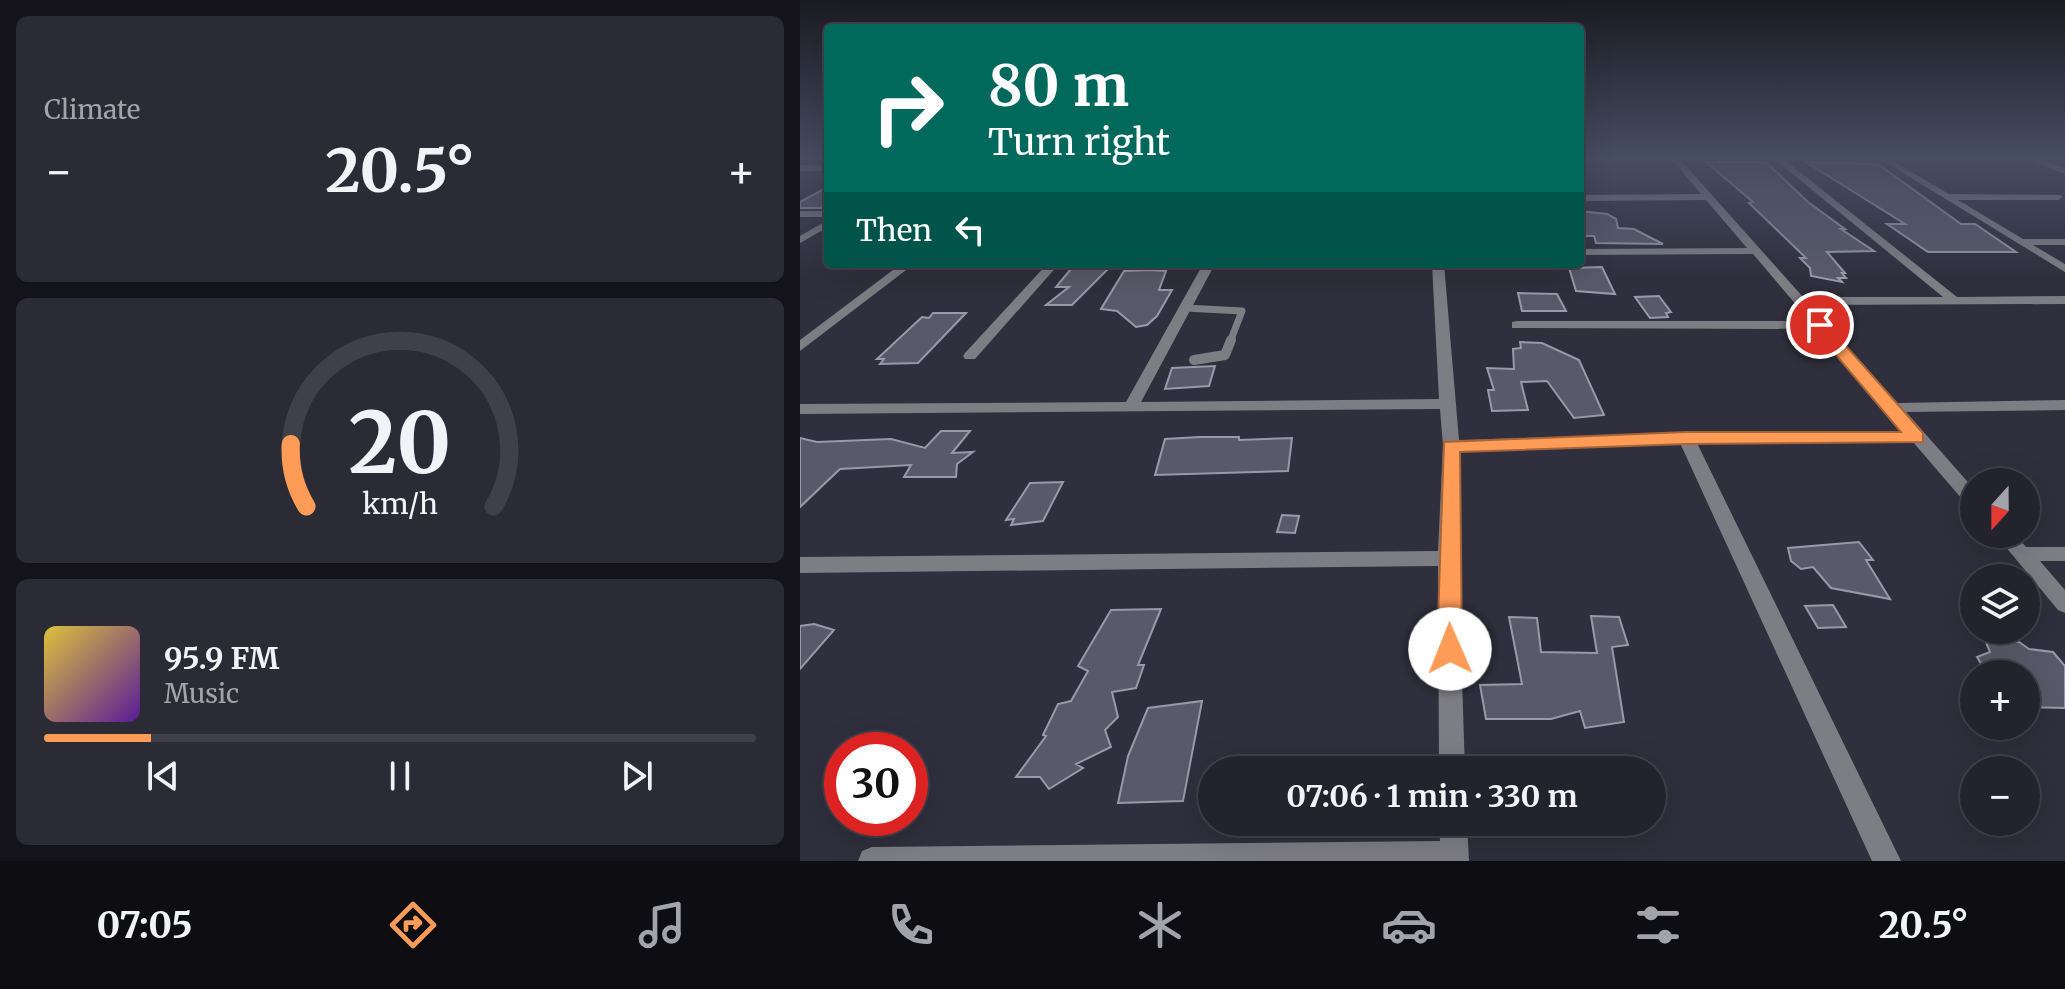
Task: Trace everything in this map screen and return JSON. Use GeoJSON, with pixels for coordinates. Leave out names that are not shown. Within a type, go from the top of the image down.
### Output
{"type":"FeatureCollection","features":[{"type":"Feature","properties":{"kind":"street"},"geometry":{"type":"LineString","coordinates":[[1584,198],[1686,197]]}},
{"type":"Feature","properties":{"kind":"street"},"geometry":{"type":"LineString","coordinates":[[1709,197],[1960,486]]}},
{"type":"Feature","properties":{"kind":"street"},"geometry":{"type":"LineString","coordinates":[[1826,197],[1954,300]]}},
{"type":"Feature","properties":{"kind":"street"},"geometry":{"type":"LineString","coordinates":[[1947,197],[2065,269]]}},
{"type":"Feature","properties":{"kind":"street"},"geometry":{"type":"LineString","coordinates":[[800,214],[824,214]]}},
{"type":"Feature","properties":{"kind":"street"},"geometry":{"type":"LineString","coordinates":[[800,240],[824,225]]}},
{"type":"Feature","properties":{"kind":"street"},"geometry":{"type":"LineString","coordinates":[[2021,242],[2065,242]]}},
{"type":"Feature","properties":{"kind":"street"},"geometry":{"type":"LineString","coordinates":[[1584,252],[1753,251]]}},
{"type":"Feature","properties":{"kind":"street"},"geometry":{"type":"LineString","coordinates":[[800,347],[903,268]]}},
{"type":"Feature","properties":{"kind":"street"},"geometry":{"type":"LineString","coordinates":[[970,356],[1049,268]]}},
{"type":"Feature","properties":{"kind":"street"},"geometry":{"type":"LineString","coordinates":[[1131,407],[1207,268]]}},
{"type":"Feature","properties":{"kind":"street"},"geometry":{"type":"LineString","coordinates":[[1438,268],[1451,446],[1448,558],[1452,756]]}},
{"type":"Feature","properties":{"kind":"street"},"geometry":{"type":"LineString","coordinates":[[1801,301],[2065,300]]}},
{"type":"Feature","properties":{"kind":"street"},"geometry":{"type":"LineString","coordinates":[[1517,325],[1820,325]]}},
{"type":"Feature","properties":{"kind":"street"},"geometry":{"type":"LineString","coordinates":[[800,409],[1447,404]]}},
{"type":"Feature","properties":{"kind":"street"},"geometry":{"type":"LineString","coordinates":[[1893,408],[2065,405]]}},
{"type":"Feature","properties":{"kind":"street"},"geometry":{"type":"LineString","coordinates":[[1451,446],[1686,438],[1916,437]]}},
{"type":"Feature","properties":{"kind":"street"},"geometry":{"type":"LineString","coordinates":[[1686,438],[1887,861]]}},
{"type":"Feature","properties":{"kind":"street"},"geometry":{"type":"LineString","coordinates":[[2017,548],[2065,604]]}},
{"type":"Feature","properties":{"kind":"street"},"geometry":{"type":"LineString","coordinates":[[2023,554],[2065,554]]}},
{"type":"Feature","properties":{"kind":"street"},"geometry":{"type":"LineString","coordinates":[[800,565],[1448,558]]}},
{"type":"Feature","properties":{"kind":"street"},"geometry":{"type":"LineString","coordinates":[[872,861],[1454,858],[1453,836]]}},
{"type":"Feature","properties":{"kind":"lane"},"geometry":{"type":"LineString","coordinates":[[1185,308],[1242,311],[1225,355],[1194,360]]}},
{"type":"Feature","properties":{"kind":"building"},"geometry":{"type":"Polygon","coordinates":[[[809,197],[824,197],[824,208],[800,208],[800,202],[809,197]]]}},
{"type":"Feature","properties":{"kind":"building"},"geometry":{"type":"Polygon","coordinates":[[[1747,197],[1803,197],[1874,251],[1827,252],[1845,273],[1842,273],[1846,278],[1838,278],[1842,282],[1811,276],[1810,268],[1800,258],[1806,258],[1749,203],[1753,202],[1747,197]]]}},
{"type":"Feature","properties":{"kind":"building"},"geometry":{"type":"Polygon","coordinates":[[[1862,197],[1924,197],[1961,224],[1975,224],[2016,252],[1928,252],[1887,224],[1905,224],[1862,197]]]}},
{"type":"Feature","properties":{"kind":"building"},"geometry":{"type":"Polygon","coordinates":[[[1584,211],[1607,214],[1616,219],[1618,228],[1634,229],[1663,244],[1596,243],[1594,236],[1584,236],[1584,211]]]}},
{"type":"Feature","properties":{"kind":"building"},"geometry":{"type":"Polygon","coordinates":[[[1602,267],[1615,294],[1576,291],[1569,268],[1602,267]]]}},
{"type":"Feature","properties":{"kind":"building"},"geometry":{"type":"Polygon","coordinates":[[[1072,268],[1109,268],[1072,305],[1046,305],[1069,287],[1056,287],[1072,268]]]}},
{"type":"Feature","properties":{"kind":"building"},"geometry":{"type":"Polygon","coordinates":[[[1124,271],[1166,271],[1159,290],[1172,290],[1157,316],[1147,325],[1136,327],[1117,311],[1101,309],[1124,271]]]}},
{"type":"Feature","properties":{"kind":"building"},"geometry":{"type":"Polygon","coordinates":[[[1518,293],[1557,294],[1566,311],[1522,311],[1518,293]]]}},
{"type":"Feature","properties":{"kind":"building"},"geometry":{"type":"Polygon","coordinates":[[[1659,296],[1671,312],[1666,313],[1668,317],[1650,318],[1635,297],[1659,296]]]}},
{"type":"Feature","properties":{"kind":"building"},"geometry":{"type":"Polygon","coordinates":[[[933,313],[966,313],[918,363],[880,364],[884,359],[877,359],[922,317],[929,318],[933,313]]]}},
{"type":"Feature","properties":{"kind":"building"},"geometry":{"type":"Polygon","coordinates":[[[1520,342],[1542,343],[1579,360],[1604,415],[1574,418],[1547,381],[1521,382],[1528,410],[1492,411],[1488,390],[1494,390],[1487,368],[1514,369],[1513,349],[1521,348],[1520,342]]]}},
{"type":"Feature","properties":{"kind":"building"},"geometry":{"type":"Polygon","coordinates":[[[1215,366],[1209,386],[1165,389],[1172,368],[1215,366]]]}},
{"type":"Feature","properties":{"kind":"building"},"geometry":{"type":"Polygon","coordinates":[[[941,431],[970,431],[952,453],[973,452],[957,464],[956,477],[904,477],[911,465],[840,469],[800,507],[800,438],[817,442],[891,439],[925,448],[941,431]]]}},
{"type":"Feature","properties":{"kind":"building"},"geometry":{"type":"Polygon","coordinates":[[[1239,437],[1239,440],[1292,438],[1288,471],[1155,475],[1165,439],[1239,437]]]}},
{"type":"Feature","properties":{"kind":"building"},"geometry":{"type":"Polygon","coordinates":[[[1063,482],[1043,521],[1011,525],[1014,519],[1006,520],[1030,483],[1063,482]]]}},
{"type":"Feature","properties":{"kind":"building"},"geometry":{"type":"Polygon","coordinates":[[[1282,515],[1299,516],[1295,533],[1277,532],[1282,515]]]}},
{"type":"Feature","properties":{"kind":"building"},"geometry":{"type":"Polygon","coordinates":[[[1859,542],[1873,560],[1866,560],[1890,599],[1831,588],[1813,567],[1801,569],[1791,561],[1788,548],[1859,542]]]}},
{"type":"Feature","properties":{"kind":"building"},"geometry":{"type":"Polygon","coordinates":[[[1833,605],[1846,627],[1818,628],[1805,606],[1833,605]]]}},
{"type":"Feature","properties":{"kind":"building"},"geometry":{"type":"Polygon","coordinates":[[[1161,609],[1138,665],[1144,665],[1136,688],[1112,692],[1118,717],[1105,730],[1111,747],[1076,764],[1083,768],[1049,789],[1040,777],[1016,777],[1046,736],[1043,735],[1058,704],[1071,701],[1088,671],[1078,666],[1111,610],[1161,609]]]}},
{"type":"Feature","properties":{"kind":"building"},"geometry":{"type":"Polygon","coordinates":[[[1591,616],[1619,617],[1628,645],[1612,647],[1624,722],[1585,728],[1580,711],[1551,719],[1486,719],[1480,685],[1522,684],[1509,617],[1537,618],[1541,652],[1597,653],[1591,616]]]}},
{"type":"Feature","properties":{"kind":"building"},"geometry":{"type":"Polygon","coordinates":[[[814,624],[834,630],[800,669],[800,626],[814,624]]]}},
{"type":"Feature","properties":{"kind":"building"},"geometry":{"type":"Polygon","coordinates":[[[1987,644],[2022,644],[2029,649],[2053,652],[2065,666],[2065,708],[2040,707],[2040,660],[1979,660],[1977,657],[1990,652],[1987,644]]]}},
{"type":"Feature","properties":{"kind":"building"},"geometry":{"type":"Polygon","coordinates":[[[1202,701],[1183,801],[1118,803],[1128,756],[1148,708],[1202,701]]]}},
{"type":"Feature","properties":{"kind":"route"},"geometry":{"type":"LineString","coordinates":[[1450,649],[1448,558],[1451,446],[1686,438],[1916,437],[1820,325]]}}]}
